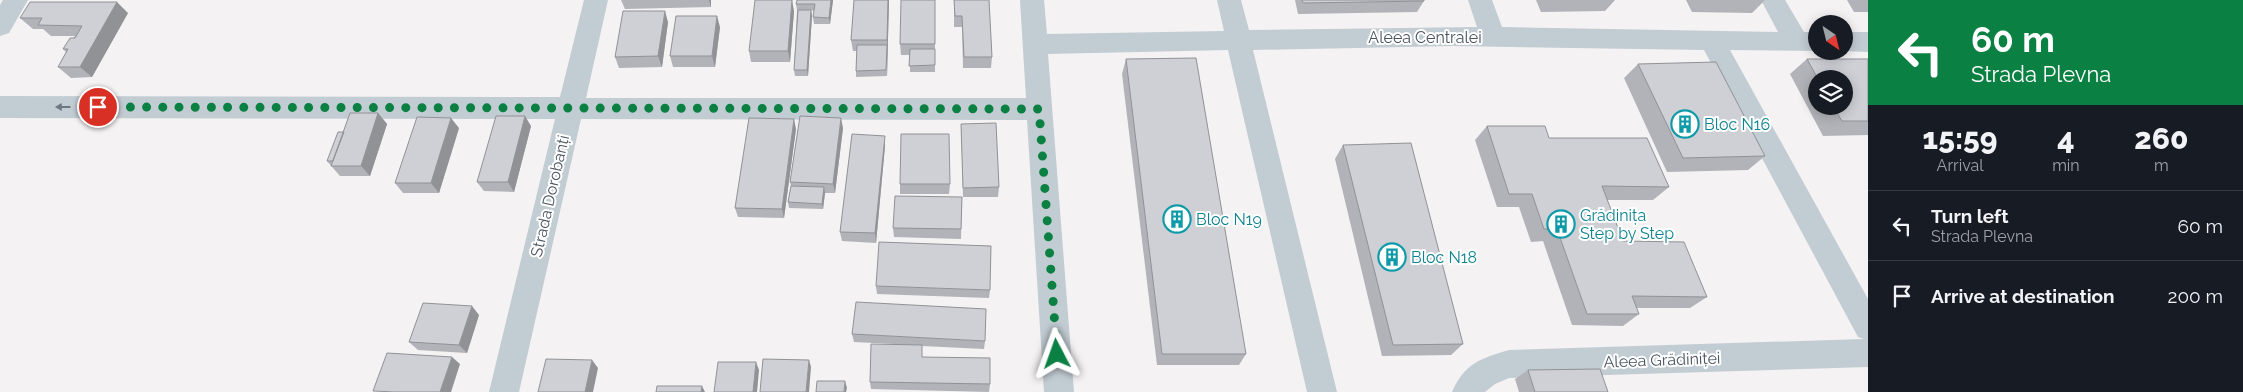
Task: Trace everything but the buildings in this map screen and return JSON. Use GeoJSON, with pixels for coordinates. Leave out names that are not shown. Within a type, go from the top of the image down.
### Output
{"type":"FeatureCollection","features":[{"type":"Feature","properties":{"kind":"street"},"geometry":{"type":"LineString","coordinates":[[0,26],[16,0]]}},
{"type":"Feature","properties":{"kind":"street","name":"Strada Dorobanți"},"geometry":{"type":"LineString","coordinates":[[504,392],[596,0]]}},
{"type":"Feature","properties":{"kind":"street"},"geometry":{"type":"LineString","coordinates":[[1032,0],[1060,392]]}},
{"type":"Feature","properties":{"kind":"street"},"geometry":{"type":"LineString","coordinates":[[1229,0],[1322,392]]}},
{"type":"Feature","properties":{"kind":"street"},"geometry":{"type":"LineString","coordinates":[[1480,0],[1494,37]]}},
{"type":"Feature","properties":{"kind":"street"},"geometry":{"type":"LineString","coordinates":[[1773,0],[1806,42]]}},
{"type":"Feature","properties":{"kind":"street","name":"Aleea Centralei"},"geometry":{"type":"LineString","coordinates":[[1035,44],[1238,39],[1494,37],[1712,42],[1806,42]]}},
{"type":"Feature","properties":{"kind":"street"},"geometry":{"type":"LineString","coordinates":[[1712,42],[1868,328]]}},
{"type":"Feature","properties":{"kind":"street"},"geometry":{"type":"LineString","coordinates":[[1853,42],[1868,42]]}},
{"type":"Feature","properties":{"kind":"street"},"geometry":{"type":"LineString","coordinates":[[0,106],[1039,109]]}},
{"type":"Feature","properties":{"kind":"street","name":"Aleea Grădiniței"},"geometry":{"type":"LineString","coordinates":[[1467,392],[1473,379],[1488,371],[1510,364],[1868,353]]}},
{"type":"Feature","properties":{"kind":"place","name":"Bloc N16"},"geometry":{"type":"Point","coordinates":[1685,124]}},
{"type":"Feature","properties":{"kind":"place","name":"Bloc N19"},"geometry":{"type":"Point","coordinates":[1177,219]}},
{"type":"Feature","properties":{"kind":"place","name":"Grădinița Step by Step"},"geometry":{"type":"Point","coordinates":[1561,224]}},
{"type":"Feature","properties":{"kind":"place","name":"Bloc N18"},"geometry":{"type":"Point","coordinates":[1392,257]}},
{"type":"Feature","properties":{"kind":"route"},"geometry":{"type":"LineString","coordinates":[[98,107],[1039,109],[1057,354]]}}]}
